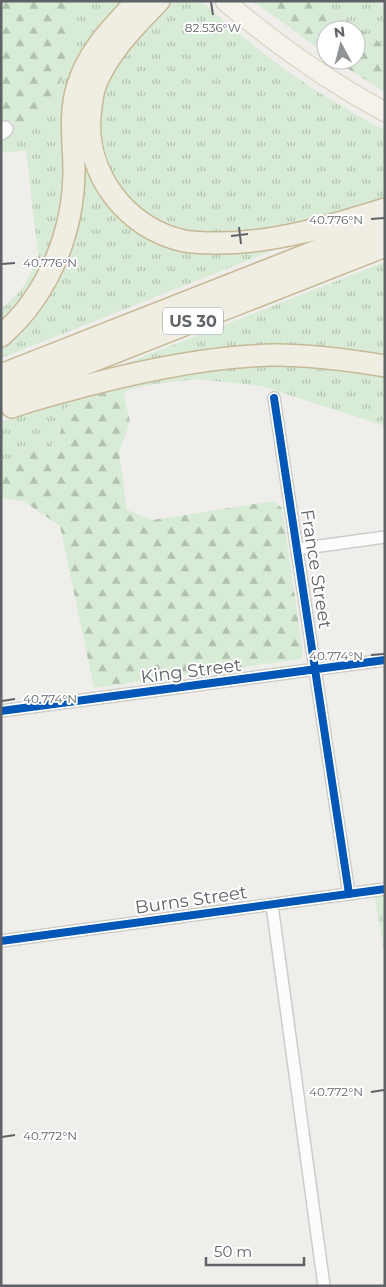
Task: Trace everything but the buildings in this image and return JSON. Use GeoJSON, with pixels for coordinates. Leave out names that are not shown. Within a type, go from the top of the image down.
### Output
{"type":"FeatureCollection","features":[{"type":"Feature","properties":{"kind":"highway"},"geometry":{"type":"LineString","coordinates":[[1,336],[31,303],[51,270],[63,243],[74,189],[73,106],[84,67],[93,51],[137,1]]}},
{"type":"Feature","properties":{"kind":"highway"},"geometry":{"type":"LineString","coordinates":[[158,1],[110,56],[95,87],[89,122],[90,139],[96,166],[105,184],[124,208],[136,219],[165,236],[185,241],[232,243],[290,235],[385,209]]}},
{"type":"Feature","properties":{"kind":"highway","name":"US 30"},"geometry":{"type":"LineString","coordinates":[[1,375],[385,224]]}},
{"type":"Feature","properties":{"kind":"highway","name":"US 30"},"geometry":{"type":"LineString","coordinates":[[1,397],[385,246]]}},
{"type":"Feature","properties":{"kind":"highway"},"geometry":{"type":"LineString","coordinates":[[1,410],[125,376],[175,365],[215,359],[303,356],[350,360],[385,366]]}},
{"type":"Feature","properties":{"kind":"main road"},"geometry":{"type":"LineString","coordinates":[[225,1],[284,48],[323,75],[385,112]]}},
{"type":"Feature","properties":{"kind":"street","name":"France Street"},"geometry":{"type":"LineString","coordinates":[[274,398],[349,894]]}},
{"type":"Feature","properties":{"kind":"street"},"geometry":{"type":"LineString","coordinates":[[298,549],[385,537]]}},
{"type":"Feature","properties":{"kind":"street","name":"King Street"},"geometry":{"type":"LineString","coordinates":[[1,711],[385,660]]}},
{"type":"Feature","properties":{"kind":"street","name":"Burns Street"},"geometry":{"type":"LineString","coordinates":[[1,941],[385,889]]}},
{"type":"Feature","properties":{"kind":"street"},"geometry":{"type":"LineString","coordinates":[[272,905],[324,1286]]}},
{"type":"Feature","properties":{"kind":"green space"},"geometry":{"type":"Polygon","coordinates":[[[1,1],[71,1],[71,55],[54,98],[14,132],[14,123],[6,119],[1,121],[1,1]]]}},
{"type":"Feature","properties":{"kind":"green space"},"geometry":{"type":"Polygon","coordinates":[[[71,1],[122,1],[94,34],[65,131],[62,216],[42,272],[1,326],[1,310],[21,290],[31,273],[38,255],[26,150],[1,153],[1,143],[54,98],[71,55],[71,1]]]}},
{"type":"Feature","properties":{"kind":"green space"},"geometry":{"type":"Polygon","coordinates":[[[170,1],[201,1],[290,73],[336,103],[385,130],[385,198],[270,229],[244,234],[171,231],[148,217],[117,188],[100,148],[99,100],[124,50],[170,1]]]}},
{"type":"Feature","properties":{"kind":"green space"},"geometry":{"type":"Polygon","coordinates":[[[253,1],[321,1],[348,20],[316,20],[316,47],[253,1]]]}},
{"type":"Feature","properties":{"kind":"green space"},"geometry":{"type":"Polygon","coordinates":[[[321,1],[374,1],[385,8],[385,46],[366,33],[366,20],[348,20],[321,1]]]}},
{"type":"Feature","properties":{"kind":"green space"},"geometry":{"type":"Polygon","coordinates":[[[366,33],[385,46],[385,92],[350,70],[366,70],[366,33]]]}},
{"type":"Feature","properties":{"kind":"green space"},"geometry":{"type":"Polygon","coordinates":[[[81,153],[138,230],[287,245],[1,358],[1,346],[32,316],[81,153]]]}},
{"type":"Feature","properties":{"kind":"green space"},"geometry":{"type":"Polygon","coordinates":[[[385,262],[385,358],[124,370],[122,365],[385,262]]]}},
{"type":"Feature","properties":{"kind":"green space"},"geometry":{"type":"Polygon","coordinates":[[[276,363],[385,374],[385,426],[261,386],[198,379],[162,383],[127,390],[125,385],[187,371],[276,363]]]}},
{"type":"Feature","properties":{"kind":"green space"},"geometry":{"type":"Polygon","coordinates":[[[125,385],[127,390],[124,395],[130,422],[119,452],[127,510],[153,520],[274,501],[282,508],[303,653],[300,659],[94,688],[60,526],[23,501],[1,498],[1,461],[58,442],[62,425],[61,413],[83,399],[125,385]]]}},
{"type":"Feature","properties":{"kind":"green space"},"geometry":{"type":"Polygon","coordinates":[[[95,394],[66,408],[58,442],[1,461],[1,422],[95,394]]]}},
{"type":"Feature","properties":{"kind":"green space"},"geometry":{"type":"Polygon","coordinates":[[[385,891],[385,959],[374,892],[385,891]]]}},
{"type":"Feature","properties":{"kind":"cycle path"},"geometry":{"type":"LineString","coordinates":[[274,398],[349,894]]}},
{"type":"Feature","properties":{"kind":"cycle path"},"geometry":{"type":"LineString","coordinates":[[1,711],[385,660]]}},
{"type":"Feature","properties":{"kind":"cycle path"},"geometry":{"type":"LineString","coordinates":[[1,941],[385,889]]}}]}
